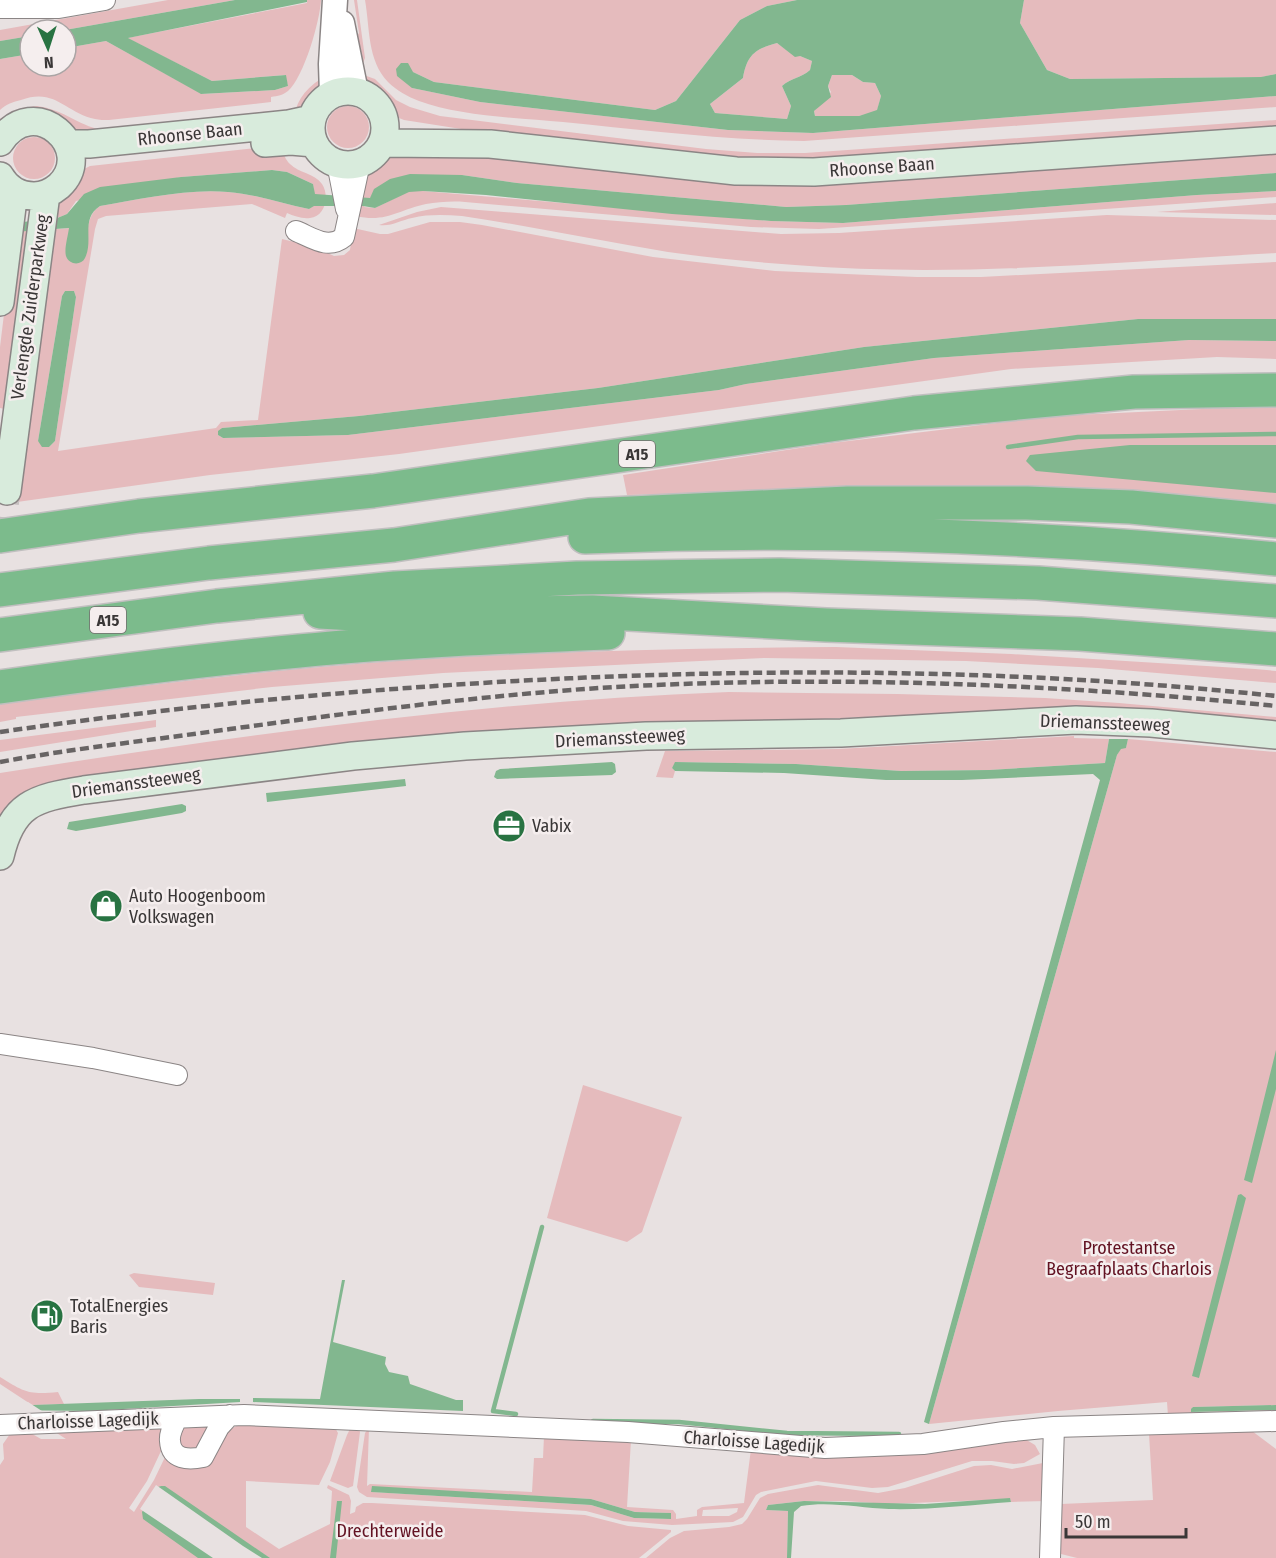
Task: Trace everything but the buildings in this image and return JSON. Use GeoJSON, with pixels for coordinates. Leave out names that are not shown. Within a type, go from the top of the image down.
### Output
{"type":"FeatureCollection","features":[{"type":"Feature","properties":{"kind":"highway","name":"A15"},"geometry":{"type":"LineString","coordinates":[[0,536],[139,516],[373,491],[914,413],[1134,392],[1276,390]]}},
{"type":"Feature","properties":{"kind":"highway"},"geometry":{"type":"LineString","coordinates":[[0,590],[209,562],[394,544],[588,515],[848,503],[1027,502],[1131,507],[1276,521]]}},
{"type":"Feature","properties":{"kind":"highway"},"geometry":{"type":"LineString","coordinates":[[394,544],[689,535],[931,536],[1124,546],[1276,559]]}},
{"type":"Feature","properties":{"kind":"highway","name":"A15"},"geometry":{"type":"LineString","coordinates":[[0,635],[217,606],[395,588],[577,578],[780,575],[1038,583],[1276,602]]}},
{"type":"Feature","properties":{"kind":"highway","name":"A15"},"geometry":{"type":"LineString","coordinates":[[217,606],[371,615],[592,612],[826,625],[1080,634],[1276,649]]}},
{"type":"Feature","properties":{"kind":"highway","name":"A15"},"geometry":{"type":"LineString","coordinates":[[0,687],[158,665],[446,640],[826,625]]}},
{"type":"Feature","properties":{"kind":"main road"},"geometry":{"type":"LineString","coordinates":[[344,93],[366,95],[375,102],[381,111],[383,132],[369,158],[349,163],[324,155],[314,131],[316,109],[324,100],[344,93]]}},
{"type":"Feature","properties":{"kind":"main road"},"geometry":{"type":"LineString","coordinates":[[0,142],[12,128],[35,121],[52,126],[62,134],[69,154],[62,182],[43,213],[30,196],[9,204]]}},
{"type":"Feature","properties":{"kind":"main road","name":"Rhoonse Baan"},"geometry":{"type":"LineString","coordinates":[[69,154],[89,144],[289,124],[314,131]]}},
{"type":"Feature","properties":{"kind":"main road","name":"Rhoonse Baan"},"geometry":{"type":"LineString","coordinates":[[383,132],[430,128],[490,144],[736,171],[814,172],[1276,140]]}},
{"type":"Feature","properties":{"kind":"main road","name":"Verlengde Zuiderparkweg"},"geometry":{"type":"LineString","coordinates":[[0,302],[9,204]]}},
{"type":"Feature","properties":{"kind":"main road","name":"Verlengde Zuiderparkweg"},"geometry":{"type":"LineString","coordinates":[[7,491],[43,213]]}},
{"type":"Feature","properties":{"kind":"main road","name":"Driemanssteeweg"},"geometry":{"type":"LineString","coordinates":[[0,856],[9,827],[17,814],[44,798],[84,790],[353,756],[465,746],[646,736],[841,733],[1038,720],[1114,721],[1276,735]]}},
{"type":"Feature","properties":{"kind":"street"},"geometry":{"type":"LineString","coordinates":[[0,8],[59,8],[105,0]]}},
{"type":"Feature","properties":{"kind":"street"},"geometry":{"type":"LineString","coordinates":[[336,0],[344,93]]}},
{"type":"Feature","properties":{"kind":"street"},"geometry":{"type":"LineString","coordinates":[[296,231],[326,243],[337,243],[344,237],[347,218],[341,174],[349,163]]}},
{"type":"Feature","properties":{"kind":"street"},"geometry":{"type":"LineString","coordinates":[[0,1044],[93,1058],[177,1075]]}},
{"type":"Feature","properties":{"kind":"street","name":"Charloisse Lagedijk"},"geometry":{"type":"LineString","coordinates":[[177,1418],[169,1438],[171,1448],[178,1456],[189,1460],[202,1457],[219,1428],[231,1415]]}},
{"type":"Feature","properties":{"kind":"street","name":"Charloisse Lagedijk"},"geometry":{"type":"LineString","coordinates":[[0,1425],[231,1415],[628,1432],[825,1448],[923,1444],[1054,1427],[1276,1421]]}},
{"type":"Feature","properties":{"kind":"street"},"geometry":{"type":"LineString","coordinates":[[1050,1558],[1054,1427]]}},
{"type":"Feature","properties":{"kind":"green space"},"geometry":{"type":"Polygon","coordinates":[[[168,0],[235,0],[78,28],[78,18],[67,18],[168,0]]]}},
{"type":"Feature","properties":{"kind":"green space"},"geometry":{"type":"Polygon","coordinates":[[[307,0],[321,0],[318,21],[305,62],[294,84],[288,91],[271,97],[271,102],[109,120],[85,116],[60,102],[43,97],[15,102],[0,110],[0,59],[18,56],[18,78],[78,78],[78,46],[106,41],[202,94],[275,90],[288,86],[285,75],[212,81],[127,38],[307,3],[307,0]]]}},
{"type":"Feature","properties":{"kind":"green space"},"geometry":{"type":"Polygon","coordinates":[[[354,0],[357,0],[365,58],[363,63],[358,63],[354,40],[359,33],[354,0]]]}},
{"type":"Feature","properties":{"kind":"green space"},"geometry":{"type":"Polygon","coordinates":[[[365,0],[797,0],[767,6],[740,20],[676,101],[655,110],[434,82],[413,72],[412,88],[480,102],[728,130],[813,133],[1276,96],[1276,107],[804,141],[713,137],[490,116],[452,110],[419,101],[402,93],[388,82],[376,64],[373,54],[365,0]]]}},
{"type":"Feature","properties":{"kind":"green space"},"geometry":{"type":"Polygon","coordinates":[[[1024,0],[1276,0],[1276,74],[1262,77],[1070,79],[1047,70],[1020,23],[1024,0]]]}},
{"type":"Feature","properties":{"kind":"green space"},"geometry":{"type":"Polygon","coordinates":[[[18,27],[18,38],[0,41],[0,30],[18,27]]]}},
{"type":"Feature","properties":{"kind":"green space"},"geometry":{"type":"Polygon","coordinates":[[[777,43],[795,56],[812,61],[810,70],[782,86],[791,106],[787,119],[715,113],[710,104],[743,78],[753,54],[777,43]]]}},
{"type":"Feature","properties":{"kind":"green space"},"geometry":{"type":"Polygon","coordinates":[[[358,73],[375,79],[396,100],[440,116],[706,149],[757,153],[805,153],[1276,120],[1276,129],[815,163],[750,162],[493,134],[404,120],[394,116],[379,97],[363,84],[358,73]]]}},
{"type":"Feature","properties":{"kind":"green space"},"geometry":{"type":"Polygon","coordinates":[[[832,75],[852,75],[863,82],[875,83],[881,96],[877,111],[859,116],[815,116],[814,111],[831,92],[828,86],[832,75]]]}},
{"type":"Feature","properties":{"kind":"green space"},"geometry":{"type":"Polygon","coordinates":[[[326,76],[322,89],[314,100],[294,117],[305,93],[326,76]]]}},
{"type":"Feature","properties":{"kind":"green space"},"geometry":{"type":"Polygon","coordinates":[[[37,106],[53,110],[97,129],[272,111],[273,121],[89,141],[0,132],[0,119],[22,108],[37,106]]]}},
{"type":"Feature","properties":{"kind":"green space"},"geometry":{"type":"Polygon","coordinates":[[[348,106],[363,112],[369,127],[363,142],[348,148],[333,142],[327,127],[333,112],[348,106]]]}},
{"type":"Feature","properties":{"kind":"green space"},"geometry":{"type":"Polygon","coordinates":[[[34,137],[49,143],[55,158],[49,173],[34,179],[19,173],[13,158],[19,143],[34,137]]]}},
{"type":"Feature","properties":{"kind":"green space"},"geometry":{"type":"Polygon","coordinates":[[[275,146],[294,167],[319,180],[326,194],[326,200],[319,214],[310,218],[301,218],[287,213],[285,218],[252,204],[106,216],[98,219],[58,451],[216,428],[221,422],[258,420],[282,239],[315,247],[334,256],[344,255],[350,250],[353,228],[388,234],[430,222],[482,225],[653,257],[775,271],[917,277],[981,277],[1276,262],[1276,319],[1138,319],[864,347],[598,388],[359,416],[222,428],[218,435],[223,438],[348,435],[719,390],[746,384],[934,358],[1189,340],[1276,341],[1276,359],[1217,357],[1011,369],[399,454],[210,475],[17,502],[46,230],[70,228],[85,258],[89,222],[95,210],[100,206],[164,195],[213,191],[249,195],[309,209],[313,206],[320,206],[314,194],[313,184],[287,172],[272,170],[181,177],[76,201],[67,214],[55,219],[50,203],[78,172],[90,166],[275,146]],[[65,291],[62,296],[38,441],[49,447],[55,441],[76,297],[74,291],[65,291]]]}},
{"type":"Feature","properties":{"kind":"green space"},"geometry":{"type":"Polygon","coordinates":[[[405,148],[673,174],[1276,148],[1276,173],[846,205],[786,207],[517,183],[462,175],[370,198],[364,207],[375,208],[409,191],[423,191],[771,221],[843,223],[1197,195],[1276,191],[1276,197],[819,229],[751,227],[460,202],[426,204],[384,217],[356,216],[360,184],[366,168],[381,156],[405,148]]]}},
{"type":"Feature","properties":{"kind":"green space"},"geometry":{"type":"Polygon","coordinates":[[[1276,203],[1276,215],[1157,212],[1276,203]]]}},
{"type":"Feature","properties":{"kind":"green space"},"geometry":{"type":"Polygon","coordinates":[[[441,207],[781,234],[839,233],[1107,215],[1276,220],[1276,253],[1036,267],[855,269],[763,263],[684,254],[462,216],[425,216],[379,225],[417,212],[441,207]]]}},
{"type":"Feature","properties":{"kind":"green space"},"geometry":{"type":"Polygon","coordinates":[[[35,230],[9,410],[0,408],[0,347],[14,232],[35,230]]]}},
{"type":"Feature","properties":{"kind":"green space"},"geometry":{"type":"Polygon","coordinates":[[[1276,407],[1276,515],[841,490],[627,495],[623,475],[832,443],[1054,416],[1276,407]]]}},
{"type":"Feature","properties":{"kind":"green space"},"geometry":{"type":"Polygon","coordinates":[[[836,647],[1011,654],[1255,669],[1276,671],[1276,683],[1098,668],[966,661],[764,658],[443,673],[272,687],[16,717],[16,719],[0,722],[0,703],[307,668],[516,654],[836,647]]]}},
{"type":"Feature","properties":{"kind":"green space"},"geometry":{"type":"Polygon","coordinates":[[[729,692],[1045,698],[1276,717],[1276,724],[1015,710],[429,737],[210,760],[67,779],[28,791],[6,806],[0,817],[0,773],[363,722],[546,703],[729,692]]]}},
{"type":"Feature","properties":{"kind":"green space"},"geometry":{"type":"Polygon","coordinates":[[[156,720],[156,727],[0,752],[0,740],[156,720]]]}},
{"type":"Feature","properties":{"kind":"green space"},"geometry":{"type":"Polygon","coordinates":[[[1074,736],[1074,738],[1109,739],[1105,763],[989,770],[901,771],[796,764],[676,762],[672,768],[675,771],[673,778],[656,777],[665,751],[838,749],[1074,736]]]}},
{"type":"Feature","properties":{"kind":"green space","name":"Protestantse Begraafplaats Charlois"},"geometry":{"type":"Polygon","coordinates":[[[1128,739],[1276,752],[1276,1405],[1193,1407],[1191,1412],[1276,1410],[1276,1415],[1168,1416],[1167,1402],[929,1424],[1117,755],[1121,748],[1126,748],[1128,739]]]}},
{"type":"Feature","properties":{"kind":"green space"},"geometry":{"type":"Polygon","coordinates":[[[583,1085],[682,1117],[642,1232],[627,1242],[547,1218],[583,1085]]]}},
{"type":"Feature","properties":{"kind":"green space"},"geometry":{"type":"Polygon","coordinates":[[[134,1273],[215,1283],[213,1295],[139,1287],[129,1275],[134,1273]]]}},
{"type":"Feature","properties":{"kind":"green space"},"geometry":{"type":"Polygon","coordinates":[[[0,1377],[27,1391],[58,1392],[64,1404],[32,1405],[0,1384],[0,1377]]]}},
{"type":"Feature","properties":{"kind":"green space","name":"Drechterweide"},"geometry":{"type":"Polygon","coordinates":[[[245,1423],[334,1426],[338,1433],[330,1462],[319,1485],[246,1481],[246,1527],[279,1549],[330,1524],[332,1491],[327,1488],[328,1485],[349,1495],[350,1514],[363,1503],[372,1503],[585,1515],[628,1526],[671,1530],[671,1532],[639,1558],[260,1558],[265,1555],[160,1486],[203,1558],[0,1558],[0,1465],[4,1459],[3,1444],[12,1431],[27,1431],[41,1439],[66,1439],[52,1430],[162,1425],[161,1451],[147,1481],[129,1508],[134,1512],[166,1455],[214,1456],[226,1435],[233,1428],[245,1423]]]}},
{"type":"Feature","properties":{"kind":"green space"},"geometry":{"type":"Polygon","coordinates":[[[210,1425],[200,1447],[190,1451],[180,1446],[178,1432],[184,1426],[210,1425]]]}},
{"type":"Feature","properties":{"kind":"green space"},"geometry":{"type":"Polygon","coordinates":[[[351,1427],[358,1427],[360,1432],[353,1486],[348,1488],[330,1481],[351,1427]]]}},
{"type":"Feature","properties":{"kind":"green space"},"geometry":{"type":"Polygon","coordinates":[[[369,1428],[367,1486],[370,1484],[532,1492],[534,1458],[543,1458],[544,1436],[631,1440],[627,1507],[673,1510],[676,1519],[697,1516],[697,1510],[702,1507],[744,1503],[751,1449],[1025,1439],[1035,1445],[1040,1454],[1024,1463],[972,1461],[888,1487],[872,1488],[816,1481],[761,1492],[756,1495],[743,1517],[733,1522],[672,1525],[623,1521],[586,1511],[367,1497],[359,1492],[357,1487],[365,1433],[369,1428]],[[372,1487],[372,1492],[591,1505],[634,1518],[671,1519],[671,1513],[635,1512],[591,1499],[372,1487]],[[738,1508],[703,1510],[702,1516],[729,1516],[737,1512],[738,1508]]]}},
{"type":"Feature","properties":{"kind":"green space"},"geometry":{"type":"Polygon","coordinates":[[[1252,1431],[1276,1449],[1276,1558],[1077,1558],[1057,1553],[1061,1504],[1153,1500],[1149,1434],[1252,1431]]]}},
{"type":"Feature","properties":{"kind":"green space"},"geometry":{"type":"Polygon","coordinates":[[[1043,1463],[1047,1501],[1011,1502],[1010,1499],[888,1504],[804,1501],[768,1505],[766,1510],[788,1511],[787,1558],[646,1558],[670,1538],[684,1531],[742,1524],[760,1498],[768,1494],[818,1485],[878,1493],[905,1488],[974,1466],[991,1465],[1012,1469],[1043,1463]]]}},
{"type":"Feature","properties":{"kind":"shaded area"},"geometry":{"type":"Polygon","coordinates":[[[235,0],[307,0],[307,2],[128,38],[212,81],[286,75],[288,86],[275,90],[201,94],[106,41],[78,46],[78,28],[235,0]]]}},
{"type":"Feature","properties":{"kind":"shaded area"},"geometry":{"type":"Polygon","coordinates":[[[797,0],[1024,0],[1020,23],[1047,70],[1070,79],[1261,77],[1276,74],[1276,96],[813,133],[728,130],[480,102],[412,88],[397,76],[396,69],[401,63],[408,63],[413,72],[434,82],[655,110],[676,101],[740,20],[767,6],[797,0]],[[777,43],[753,54],[743,78],[710,104],[715,113],[787,119],[791,106],[782,86],[810,70],[812,61],[800,56],[795,57],[777,43]],[[832,75],[828,86],[831,97],[814,111],[815,116],[859,116],[877,110],[881,96],[875,83],[863,82],[852,75],[832,75]]]}},
{"type":"Feature","properties":{"kind":"shaded area"},"geometry":{"type":"Polygon","coordinates":[[[18,38],[18,56],[0,59],[0,41],[18,38]]]}},
{"type":"Feature","properties":{"kind":"shaded area"},"geometry":{"type":"Polygon","coordinates":[[[272,170],[287,172],[313,184],[315,194],[370,198],[374,189],[390,179],[410,174],[462,175],[517,183],[786,207],[846,205],[1276,173],[1276,191],[1197,195],[843,223],[672,214],[486,195],[423,191],[409,192],[375,208],[314,206],[309,209],[238,193],[213,191],[164,195],[100,206],[90,217],[85,258],[75,263],[66,256],[69,228],[14,232],[0,224],[55,219],[67,214],[84,194],[100,187],[181,177],[272,170]]]}},
{"type":"Feature","properties":{"kind":"shaded area"},"geometry":{"type":"Polygon","coordinates":[[[65,291],[74,291],[76,297],[55,441],[49,447],[42,447],[38,441],[62,296],[65,291]]]}},
{"type":"Feature","properties":{"kind":"shaded area"},"geometry":{"type":"Polygon","coordinates":[[[1138,319],[1276,319],[1276,341],[1189,340],[934,358],[746,384],[719,390],[348,435],[223,438],[218,435],[218,431],[222,428],[359,416],[598,388],[864,347],[1138,319]]]}},
{"type":"Feature","properties":{"kind":"shaded area"},"geometry":{"type":"Polygon","coordinates":[[[1130,445],[1276,445],[1276,493],[1036,471],[1026,461],[1030,455],[1130,445]]]}},
{"type":"Feature","properties":{"kind":"shaded area"},"geometry":{"type":"Polygon","coordinates":[[[1109,739],[1128,739],[1126,748],[1121,749],[1117,755],[929,1424],[924,1422],[1100,780],[1093,774],[962,780],[886,780],[784,773],[675,771],[672,768],[675,762],[796,764],[901,771],[989,770],[1105,763],[1109,739]]]}},
{"type":"Feature","properties":{"kind":"shaded area"},"geometry":{"type":"Polygon","coordinates":[[[612,762],[615,764],[616,772],[612,775],[497,779],[494,777],[496,771],[500,769],[612,762]]]}},
{"type":"Feature","properties":{"kind":"shaded area"},"geometry":{"type":"Polygon","coordinates":[[[405,779],[406,786],[267,802],[266,793],[405,779]]]}},
{"type":"Feature","properties":{"kind":"shaded area"},"geometry":{"type":"Polygon","coordinates":[[[182,804],[186,806],[186,811],[182,813],[76,831],[67,829],[69,822],[182,804]]]}},
{"type":"Feature","properties":{"kind":"shaded area"},"geometry":{"type":"Polygon","coordinates":[[[1276,1050],[1276,1089],[1252,1183],[1244,1180],[1276,1050]]]}},
{"type":"Feature","properties":{"kind":"shaded area"},"geometry":{"type":"Polygon","coordinates":[[[1241,1194],[1246,1198],[1199,1378],[1192,1376],[1238,1195],[1241,1194]]]}},
{"type":"Feature","properties":{"kind":"shaded area"},"geometry":{"type":"Polygon","coordinates":[[[342,1280],[345,1280],[333,1342],[386,1357],[385,1364],[389,1372],[408,1376],[410,1384],[456,1400],[463,1400],[463,1411],[253,1402],[253,1398],[320,1399],[342,1280]]]}},
{"type":"Feature","properties":{"kind":"shaded area"},"geometry":{"type":"Polygon","coordinates":[[[240,1399],[240,1402],[90,1411],[0,1410],[0,1404],[32,1405],[240,1399]]]}},
{"type":"Feature","properties":{"kind":"shaded area"},"geometry":{"type":"Polygon","coordinates":[[[1276,1405],[1276,1410],[1191,1412],[1193,1407],[1276,1405]]]}},
{"type":"Feature","properties":{"kind":"shaded area"},"geometry":{"type":"Polygon","coordinates":[[[165,1486],[270,1558],[198,1558],[143,1519],[142,1512],[158,1487],[165,1486]]]}},
{"type":"Feature","properties":{"kind":"shaded area"},"geometry":{"type":"Polygon","coordinates":[[[372,1486],[591,1499],[635,1512],[671,1513],[671,1519],[634,1518],[591,1505],[371,1492],[372,1486]]]}},
{"type":"Feature","properties":{"kind":"shaded area"},"geometry":{"type":"Polygon","coordinates":[[[1010,1498],[1011,1502],[920,1509],[823,1504],[801,1506],[794,1512],[791,1558],[787,1558],[788,1511],[766,1510],[768,1505],[804,1501],[925,1504],[1010,1498]]]}},
{"type":"Feature","properties":{"kind":"shaded area"},"geometry":{"type":"Polygon","coordinates":[[[337,1501],[342,1501],[336,1558],[330,1558],[337,1501]]]}},
{"type":"Feature","properties":{"kind":"pier"},"geometry":{"type":"Polygon","coordinates":[[[0,1401],[28,1402],[45,1413],[0,1413],[0,1401]]]}},
{"type":"Feature","properties":{"kind":"pier"},"geometry":{"type":"Polygon","coordinates":[[[156,1485],[262,1558],[213,1558],[140,1509],[156,1485]]]}},
{"type":"Feature","properties":{"kind":"waterway"},"geometry":{"type":"LineString","coordinates":[[1008,447],[1078,437],[1276,434]]}},
{"type":"Feature","properties":{"kind":"waterway"},"geometry":{"type":"LineString","coordinates":[[516,1414],[493,1411],[542,1227]]}},
{"type":"Feature","properties":{"kind":"waterway"},"geometry":{"type":"LineString","coordinates":[[593,1421],[679,1422],[787,1433],[899,1434]]}},
{"type":"Feature","properties":{"kind":"tunnel"},"geometry":{"type":"LineString","coordinates":[[0,544],[7,491]]}},
{"type":"Feature","properties":{"kind":"railway"},"geometry":{"type":"LineString","coordinates":[[0,732],[163,711],[326,694],[645,675],[750,673],[961,675],[1066,679],[1276,696]]}},
{"type":"Feature","properties":{"kind":"railway"},"geometry":{"type":"LineString","coordinates":[[0,762],[86,748],[469,699],[614,687],[697,683],[862,682],[1028,687],[1276,706]]}},
{"type":"Feature","properties":{"kind":"place","name":"Vabix"},"geometry":{"type":"Point","coordinates":[509,826]}},
{"type":"Feature","properties":{"kind":"place","name":"Auto Hoogenboom Volkswagen"},"geometry":{"type":"Point","coordinates":[106,906]}},
{"type":"Feature","properties":{"kind":"place","name":"TotalEnergies Baris"},"geometry":{"type":"Point","coordinates":[47,1316]}}]}
